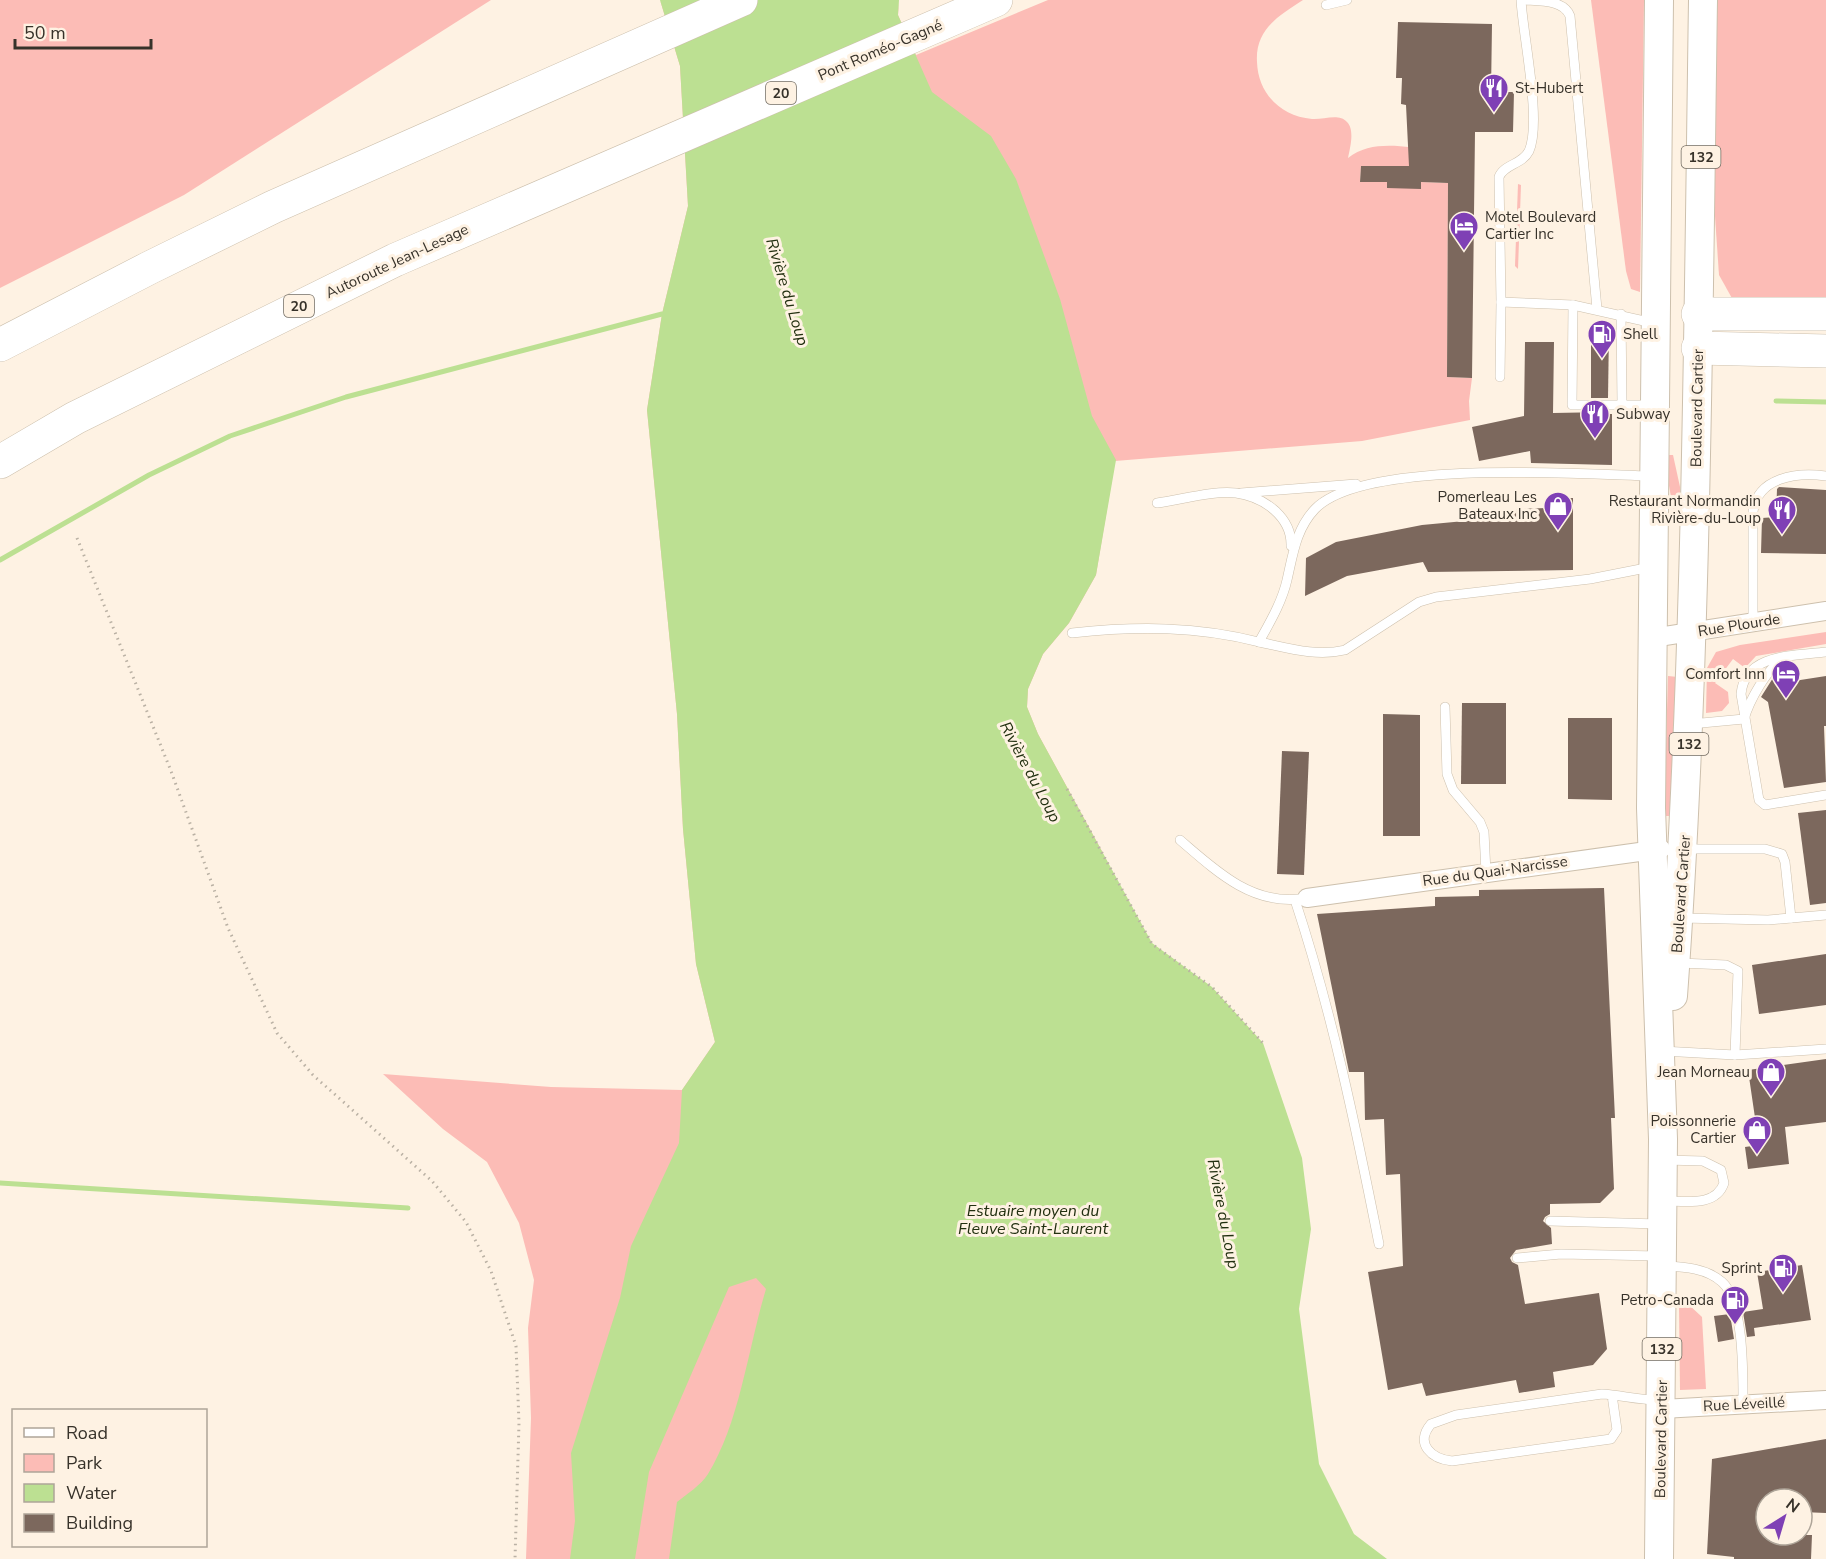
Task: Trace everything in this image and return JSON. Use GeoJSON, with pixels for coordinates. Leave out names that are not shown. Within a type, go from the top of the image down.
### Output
{"type":"FeatureCollection","features":[{"type":"Feature","properties":{"kind":"highway"},"geometry":{"type":"LineString","coordinates":[[0,345],[273,207],[741,0]]}},
{"type":"Feature","properties":{"kind":"highway","name":"Pont Roméo-Gagné"},"geometry":{"type":"LineString","coordinates":[[606,168],[996,0]]}},
{"type":"Feature","properties":{"kind":"highway","name":"Autoroute Jean-Lesage"},"geometry":{"type":"LineString","coordinates":[[0,462],[75,418],[249,330],[395,260],[606,168]]}},
{"type":"Feature","properties":{"kind":"highway"},"geometry":{"type":"LineString","coordinates":[[1698,314],[1826,315]]}},
{"type":"Feature","properties":{"kind":"highway"},"geometry":{"type":"LineString","coordinates":[[1698,348],[1826,351]]}},
{"type":"Feature","properties":{"kind":"main road","name":"Boulevard Cartier"},"geometry":{"type":"LineString","coordinates":[[1659,0],[1652,848],[1667,918]]}},
{"type":"Feature","properties":{"kind":"main road","name":"Boulevard Cartier"},"geometry":{"type":"LineString","coordinates":[[1659,1559],[1667,918],[1684,849],[1690,724],[1703,0]]}},
{"type":"Feature","properties":{"kind":"main road"},"geometry":{"type":"LineString","coordinates":[[1656,327],[1698,314]]}},
{"type":"Feature","properties":{"kind":"main road"},"geometry":{"type":"LineString","coordinates":[[1656,327],[1698,348]]}},
{"type":"Feature","properties":{"kind":"street","name":"Rue Plourde"},"geometry":{"type":"LineString","coordinates":[[1652,638],[1826,611]]}},
{"type":"Feature","properties":{"kind":"street","name":"Rue du Quai-Narcisse"},"geometry":{"type":"LineString","coordinates":[[1301,899],[1652,848],[1684,849]]}},
{"type":"Feature","properties":{"kind":"street","name":"Rue Léveillé"},"geometry":{"type":"LineString","coordinates":[[1662,1405],[1826,1400]]}},
{"type":"Feature","properties":{"kind":"lane"},"geometry":{"type":"LineString","coordinates":[[1326,5],[1347,0]]}},
{"type":"Feature","properties":{"kind":"lane"},"geometry":{"type":"LineString","coordinates":[[1500,377],[1499,177],[1501,172],[1526,156],[1533,133],[1523,0],[1559,3],[1565,7],[1570,16],[1598,309]]}},
{"type":"Feature","properties":{"kind":"lane"},"geometry":{"type":"LineString","coordinates":[[1501,302],[1573,305],[1598,309],[1621,314],[1656,327]]}},
{"type":"Feature","properties":{"kind":"lane"},"geometry":{"type":"LineString","coordinates":[[1573,305],[1572,405],[1655,405]]}},
{"type":"Feature","properties":{"kind":"lane"},"geometry":{"type":"LineString","coordinates":[[1621,314],[1622,404]]}},
{"type":"Feature","properties":{"kind":"lane"},"geometry":{"type":"LineString","coordinates":[[1158,503],[1236,493],[1367,483],[1407,477],[1486,473],[1654,476]]}},
{"type":"Feature","properties":{"kind":"lane"},"geometry":{"type":"LineString","coordinates":[[1752,623],[1753,512],[1757,495],[1765,485],[1776,480],[1826,476]]}},
{"type":"Feature","properties":{"kind":"lane"},"geometry":{"type":"LineString","coordinates":[[1291,551],[1315,508],[1332,496],[1367,483]]}},
{"type":"Feature","properties":{"kind":"lane"},"geometry":{"type":"LineString","coordinates":[[1236,493],[1262,502],[1286,520],[1292,534],[1287,580],[1278,605],[1259,642]]}},
{"type":"Feature","properties":{"kind":"lane"},"geometry":{"type":"LineString","coordinates":[[1072,633],[1127,627],[1190,629],[1222,632],[1305,652],[1331,653],[1345,650],[1419,602],[1436,597],[1590,579],[1653,566]]}},
{"type":"Feature","properties":{"kind":"lane"},"geometry":{"type":"LineString","coordinates":[[1826,652],[1759,663],[1744,680],[1741,694],[1759,801],[1766,805],[1826,795]]}},
{"type":"Feature","properties":{"kind":"lane"},"geometry":{"type":"LineString","coordinates":[[1744,719],[1767,678],[1783,658]]}},
{"type":"Feature","properties":{"kind":"lane"},"geometry":{"type":"LineString","coordinates":[[1445,707],[1447,774],[1453,790],[1480,822],[1484,832],[1486,873]]}},
{"type":"Feature","properties":{"kind":"lane"},"geometry":{"type":"LineString","coordinates":[[1690,724],[1744,719]]}},
{"type":"Feature","properties":{"kind":"lane"},"geometry":{"type":"LineString","coordinates":[[1180,840],[1249,892],[1269,899],[1301,899],[1346,1086],[1379,1245]]}},
{"type":"Feature","properties":{"kind":"lane"},"geometry":{"type":"LineString","coordinates":[[1684,849],[1765,849],[1782,855],[1785,862],[1791,918]]}},
{"type":"Feature","properties":{"kind":"lane"},"geometry":{"type":"LineString","coordinates":[[1667,918],[1791,918],[1826,915]]}},
{"type":"Feature","properties":{"kind":"lane"},"geometry":{"type":"LineString","coordinates":[[1666,962],[1726,965],[1738,971],[1735,1055]]}},
{"type":"Feature","properties":{"kind":"lane"},"geometry":{"type":"LineString","coordinates":[[1665,1051],[1735,1055],[1826,1048]]}},
{"type":"Feature","properties":{"kind":"lane"},"geometry":{"type":"LineString","coordinates":[[1551,1221],[1663,1213],[1708,1200],[1719,1194],[1724,1184],[1721,1170],[1708,1162],[1663,1150]]}},
{"type":"Feature","properties":{"kind":"lane"},"geometry":{"type":"LineString","coordinates":[[1517,1258],[1561,1254],[1663,1261],[1692,1268],[1722,1282],[1734,1302],[1742,1363],[1743,1404]]}},
{"type":"Feature","properties":{"kind":"lane"},"geometry":{"type":"LineString","coordinates":[[1612,1395],[1617,1430],[1611,1438],[1452,1461],[1432,1456],[1424,1442],[1427,1429],[1440,1419],[1592,1395],[1612,1395],[1662,1405]]}},
{"type":"Feature","properties":{"kind":"path"},"geometry":{"type":"LineString","coordinates":[[76,538],[171,771],[228,928],[277,1033],[313,1075],[432,1181],[466,1222],[490,1271],[516,1346],[519,1423],[515,1559]]}},
{"type":"Feature","properties":{"kind":"path"},"geometry":{"type":"LineString","coordinates":[[1067,789],[1152,944],[1212,987],[1263,1043]]}},
{"type":"Feature","properties":{"kind":"green space"},"geometry":{"type":"Polygon","coordinates":[[[0,0],[491,0],[184,195],[0,288],[0,0]]]}},
{"type":"Feature","properties":{"kind":"green space"},"geometry":{"type":"Polygon","coordinates":[[[660,0],[965,726],[686,1559],[526,1559],[531,1418],[528,1328],[534,1280],[519,1223],[487,1162],[443,1129],[383,1074],[551,1087],[682,1090],[715,1042],[696,964],[683,829],[677,714],[647,410],[662,314],[688,206],[680,66],[660,0]]]}},
{"type":"Feature","properties":{"kind":"green space"},"geometry":{"type":"Polygon","coordinates":[[[899,0],[898,15],[916,55],[1048,0],[1303,0],[1277,18],[1260,41],[1257,51],[1258,73],[1266,93],[1281,108],[1300,117],[1344,119],[1351,130],[1348,158],[1367,148],[1378,146],[1433,150],[1433,167],[1361,166],[1360,182],[1387,182],[1387,188],[1421,182],[1448,183],[1447,377],[1472,378],[1469,401],[1470,420],[1362,441],[1115,461],[1096,575],[1069,623],[1043,654],[1028,689],[1027,707],[1038,734],[1103,853],[1110,898],[855,376],[899,0]]]}},
{"type":"Feature","properties":{"kind":"green space"},"geometry":{"type":"Polygon","coordinates":[[[1591,0],[1644,0],[1640,292],[1631,289],[1626,271],[1591,0]]]}},
{"type":"Feature","properties":{"kind":"green space"},"geometry":{"type":"Polygon","coordinates":[[[1712,0],[1826,0],[1826,303],[1733,300],[1719,275],[1713,187],[1712,0]]]}},
{"type":"Feature","properties":{"kind":"green space"},"geometry":{"type":"Polygon","coordinates":[[[1518,184],[1521,185],[1518,269],[1515,266],[1518,184]]]}},
{"type":"Feature","properties":{"kind":"green space"},"geometry":{"type":"Polygon","coordinates":[[[1668,455],[1673,455],[1680,487],[1680,519],[1675,519],[1668,480],[1668,455]]]}},
{"type":"Feature","properties":{"kind":"green space"},"geometry":{"type":"Polygon","coordinates":[[[1826,632],[1826,644],[1756,656],[1745,668],[1733,659],[1715,683],[1728,692],[1729,703],[1722,711],[1706,713],[1707,668],[1716,652],[1740,645],[1826,632]]]}},
{"type":"Feature","properties":{"kind":"green space"},"geometry":{"type":"Polygon","coordinates":[[[1668,676],[1678,677],[1673,816],[1664,816],[1668,676]]]}},
{"type":"Feature","properties":{"kind":"green space"},"geometry":{"type":"Polygon","coordinates":[[[1679,1304],[1688,1304],[1702,1317],[1706,1389],[1680,1390],[1679,1304]]]}},
{"type":"Feature","properties":{"kind":"water","name":"Estuaire moyen du Fleuve Saint-Laurent"},"geometry":{"type":"Polygon","coordinates":[[[660,0],[899,0],[898,15],[932,92],[991,136],[1016,179],[1060,299],[1092,416],[1116,460],[1096,575],[1069,623],[1043,654],[1028,689],[1027,707],[1038,734],[1152,943],[1212,987],[1263,1043],[1302,1158],[1311,1229],[1299,1309],[1319,1464],[1354,1534],[1387,1559],[669,1559],[677,1502],[698,1486],[708,1474],[719,1454],[736,1408],[766,1289],[756,1278],[729,1287],[649,1472],[635,1559],[570,1559],[575,1521],[571,1453],[620,1298],[631,1246],[679,1143],[682,1090],[715,1042],[696,964],[683,829],[677,714],[647,410],[662,314],[688,206],[680,66],[660,0]]]}},
{"type":"Feature","properties":{"kind":"building"},"geometry":{"type":"Polygon","coordinates":[[[1398,22],[1492,24],[1491,92],[1514,92],[1513,132],[1475,132],[1472,378],[1447,377],[1448,183],[1421,182],[1421,189],[1387,188],[1387,182],[1360,182],[1361,166],[1409,166],[1406,105],[1401,104],[1402,78],[1396,78],[1398,22]]]}},
{"type":"Feature","properties":{"kind":"building"},"geometry":{"type":"Polygon","coordinates":[[[1591,330],[1609,330],[1608,398],[1591,398],[1591,330]]]}},
{"type":"Feature","properties":{"kind":"building"},"geometry":{"type":"Polygon","coordinates":[[[1525,342],[1554,342],[1553,413],[1608,412],[1612,414],[1612,465],[1531,463],[1530,451],[1479,461],[1472,427],[1524,416],[1525,342]]]}},
{"type":"Feature","properties":{"kind":"building"},"geometry":{"type":"Polygon","coordinates":[[[1779,487],[1826,490],[1826,554],[1761,553],[1762,518],[1776,517],[1779,487]]]}},
{"type":"Feature","properties":{"kind":"building"},"geometry":{"type":"Polygon","coordinates":[[[1573,498],[1573,570],[1428,572],[1423,562],[1347,576],[1305,596],[1306,558],[1336,542],[1422,525],[1486,519],[1485,510],[1547,508],[1548,499],[1573,498]]]}},
{"type":"Feature","properties":{"kind":"building"},"geometry":{"type":"Polygon","coordinates":[[[1826,676],[1826,726],[1824,726],[1826,782],[1784,788],[1768,702],[1761,697],[1773,678],[1781,683],[1826,676]]]}},
{"type":"Feature","properties":{"kind":"building"},"geometry":{"type":"Polygon","coordinates":[[[1462,703],[1506,703],[1506,784],[1461,784],[1462,703]]]}},
{"type":"Feature","properties":{"kind":"building"},"geometry":{"type":"Polygon","coordinates":[[[1383,714],[1420,715],[1420,836],[1383,836],[1383,714]]]}},
{"type":"Feature","properties":{"kind":"building"},"geometry":{"type":"Polygon","coordinates":[[[1568,718],[1612,718],[1612,800],[1568,799],[1568,718]]]}},
{"type":"Feature","properties":{"kind":"building"},"geometry":{"type":"Polygon","coordinates":[[[1282,751],[1309,752],[1304,875],[1277,874],[1282,751]]]}},
{"type":"Feature","properties":{"kind":"building"},"geometry":{"type":"Polygon","coordinates":[[[1826,810],[1826,903],[1810,905],[1798,813],[1826,810]]]}},
{"type":"Feature","properties":{"kind":"building"},"geometry":{"type":"Polygon","coordinates":[[[1604,888],[1615,1118],[1611,1118],[1614,1189],[1600,1203],[1550,1204],[1550,1214],[1543,1221],[1551,1228],[1552,1244],[1516,1250],[1510,1258],[1518,1265],[1525,1304],[1599,1293],[1607,1349],[1593,1365],[1553,1372],[1555,1387],[1519,1393],[1516,1380],[1426,1396],[1422,1383],[1388,1390],[1368,1272],[1403,1266],[1400,1174],[1386,1175],[1384,1119],[1365,1120],[1364,1072],[1349,1072],[1317,914],[1435,906],[1435,897],[1479,896],[1479,890],[1604,888]]]}},
{"type":"Feature","properties":{"kind":"building"},"geometry":{"type":"Polygon","coordinates":[[[1826,954],[1826,1005],[1759,1014],[1752,965],[1826,954]]]}},
{"type":"Feature","properties":{"kind":"building"},"geometry":{"type":"Polygon","coordinates":[[[1826,1059],[1826,1122],[1785,1127],[1789,1164],[1748,1169],[1745,1147],[1759,1145],[1748,1070],[1826,1059]]]}},
{"type":"Feature","properties":{"kind":"building"},"geometry":{"type":"Polygon","coordinates":[[[1802,1265],[1811,1320],[1754,1328],[1755,1336],[1747,1337],[1743,1312],[1763,1309],[1757,1272],[1802,1265]]]}},
{"type":"Feature","properties":{"kind":"building"},"geometry":{"type":"Polygon","coordinates":[[[1730,1314],[1734,1339],[1718,1342],[1714,1316],[1730,1314]]]}},
{"type":"Feature","properties":{"kind":"building"},"geometry":{"type":"Polygon","coordinates":[[[1826,1439],[1826,1513],[1814,1512],[1814,1487],[1754,1487],[1754,1547],[1812,1547],[1811,1559],[1734,1559],[1734,1557],[1707,1554],[1712,1459],[1826,1439]]]}},
{"type":"Feature","properties":{"kind":"waterway"},"geometry":{"type":"LineString","coordinates":[[0,560],[149,475],[230,436],[346,397],[662,314]]}},
{"type":"Feature","properties":{"kind":"waterway"},"geometry":{"type":"LineString","coordinates":[[1776,401],[1826,402]]}},
{"type":"Feature","properties":{"kind":"waterway"},"geometry":{"type":"LineString","coordinates":[[0,1183],[408,1208]]}},
{"type":"Feature","properties":{"kind":"place","name":"St-Hubert"},"geometry":{"type":"Point","coordinates":[1494,114]}},
{"type":"Feature","properties":{"kind":"place","name":"Motel Boulevard Cartier Inc"},"geometry":{"type":"Point","coordinates":[1464,252]}},
{"type":"Feature","properties":{"kind":"place","name":"Shell"},"geometry":{"type":"Point","coordinates":[1602,360]}},
{"type":"Feature","properties":{"kind":"place","name":"Subway"},"geometry":{"type":"Point","coordinates":[1595,440]}},
{"type":"Feature","properties":{"kind":"place","name":"Pomerleau Les Bateaux Inc"},"geometry":{"type":"Point","coordinates":[1558,532]}},
{"type":"Feature","properties":{"kind":"place","name":"Restaurant Normandin Rivière-du-Loup"},"geometry":{"type":"Point","coordinates":[1782,536]}},
{"type":"Feature","properties":{"kind":"place","name":"Comfort Inn"},"geometry":{"type":"Point","coordinates":[1786,700]}},
{"type":"Feature","properties":{"kind":"place","name":"Jean Morneau"},"geometry":{"type":"Point","coordinates":[1771,1098]}},
{"type":"Feature","properties":{"kind":"place","name":"Poissonnerie Cartier"},"geometry":{"type":"Point","coordinates":[1757,1156]}},
{"type":"Feature","properties":{"kind":"place","name":"Sprint"},"geometry":{"type":"Point","coordinates":[1783,1294]}},
{"type":"Feature","properties":{"kind":"place","name":"Petro-Canada"},"geometry":{"type":"Point","coordinates":[1735,1326]}},
{"type":"Feature","properties":{"kind":"water label","name":"Rivière du Loup"},"geometry":{"type":"Point","coordinates":[787,292]}},
{"type":"Feature","properties":{"kind":"water label","name":"Rivière du Loup"},"geometry":{"type":"Point","coordinates":[1030,772]}},
{"type":"Feature","properties":{"kind":"water label","name":"Rivière du Loup"},"geometry":{"type":"Point","coordinates":[1223,1214]}}]}
